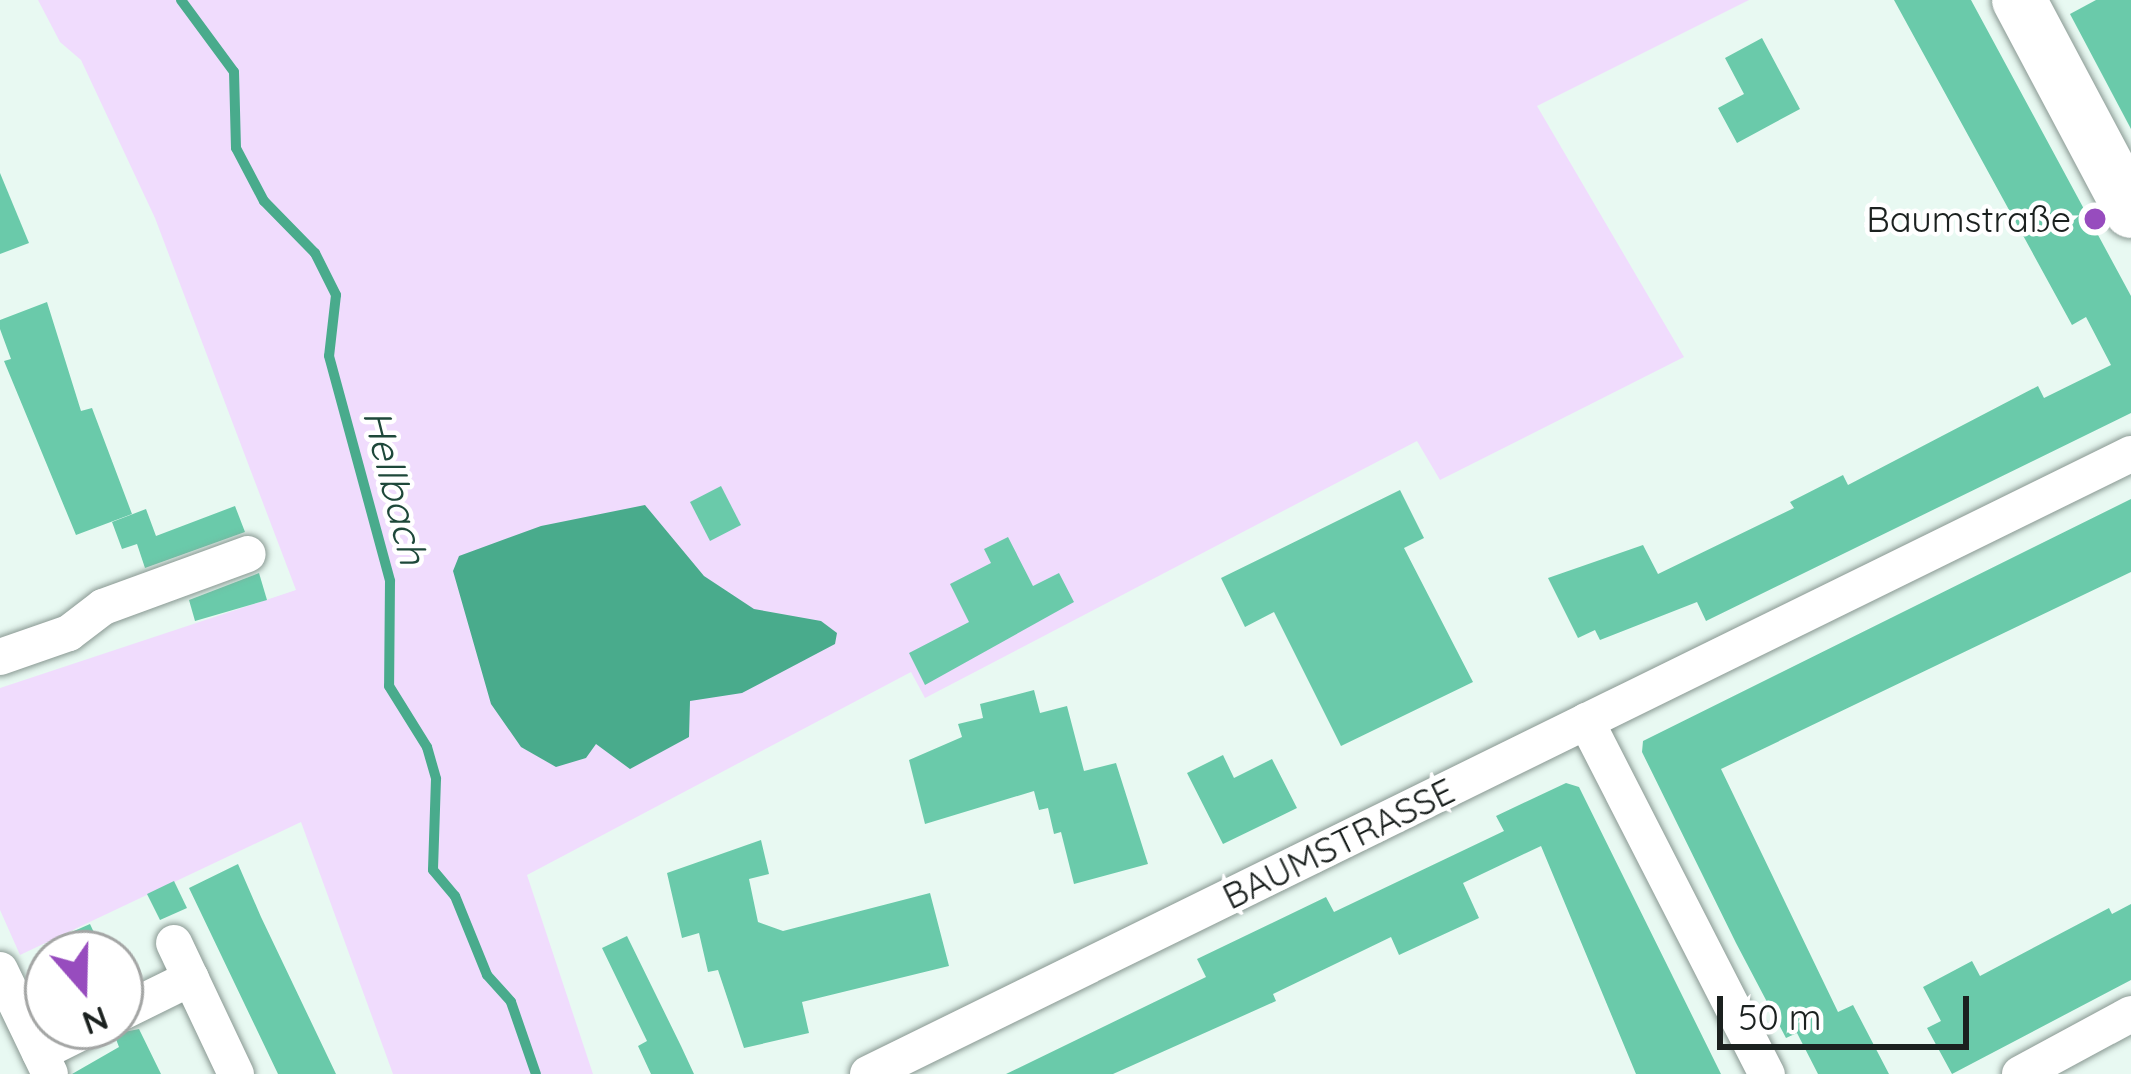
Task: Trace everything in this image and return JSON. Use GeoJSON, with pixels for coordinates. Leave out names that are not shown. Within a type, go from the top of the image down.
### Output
{"type":"FeatureCollection","features":[{"type":"Feature","properties":{"kind":"street"},"geometry":{"type":"LineString","coordinates":[[2019,0],[2131,211]]}},
{"type":"Feature","properties":{"kind":"street","name":"BAUMSTRASSE"},"geometry":{"type":"LineString","coordinates":[[868,1074],[2131,454]]}},
{"type":"Feature","properties":{"kind":"street"},"geometry":{"type":"LineString","coordinates":[[0,657],[69,633],[103,607],[248,554]]}},
{"type":"Feature","properties":{"kind":"street"},"geometry":{"type":"LineString","coordinates":[[1586,721],[1767,1074]]}},
{"type":"Feature","properties":{"kind":"street"},"geometry":{"type":"LineString","coordinates":[[174,943],[236,1074]]}},
{"type":"Feature","properties":{"kind":"street"},"geometry":{"type":"LineString","coordinates":[[0,970],[45,1064]]}},
{"type":"Feature","properties":{"kind":"street"},"geometry":{"type":"LineString","coordinates":[[144,1001],[191,978]]}},
{"type":"Feature","properties":{"kind":"street"},"geometry":{"type":"LineString","coordinates":[[2020,1074],[2131,1014]]}},
{"type":"Feature","properties":{"kind":"shaded area"},"geometry":{"type":"Polygon","coordinates":[[[38,0],[1749,0],[1537,106],[1684,357],[1440,480],[1417,441],[925,698],[911,672],[527,875],[593,1074],[393,1074],[301,822],[73,930],[24,930],[24,953],[20,955],[0,910],[0,688],[296,590],[155,218],[81,60],[60,42],[38,0]]]}},
{"type":"Feature","properties":{"kind":"shaded area"},"geometry":{"type":"Polygon","coordinates":[[[645,505],[704,576],[754,609],[821,621],[837,633],[835,644],[742,693],[690,701],[689,737],[630,769],[596,744],[586,758],[556,767],[521,747],[491,704],[453,571],[459,556],[541,526],[645,505]]]}},
{"type":"Feature","properties":{"kind":"building"},"geometry":{"type":"Polygon","coordinates":[[[1894,0],[1971,0],[2131,296],[2131,413],[1706,621],[1697,602],[1600,640],[1595,630],[1578,638],[1548,578],[1643,545],[1658,574],[1794,508],[1790,502],[1843,475],[1848,485],[2038,386],[2044,398],[2111,365],[2086,317],[2072,325],[1894,0]]]}},
{"type":"Feature","properties":{"kind":"building"},"geometry":{"type":"Polygon","coordinates":[[[2096,0],[2131,0],[2131,129],[2070,14],[2096,0]]]}},
{"type":"Feature","properties":{"kind":"building"},"geometry":{"type":"Polygon","coordinates":[[[1762,38],[1800,109],[1737,143],[1718,108],[1744,94],[1725,58],[1762,38]]]}},
{"type":"Feature","properties":{"kind":"building"},"geometry":{"type":"Polygon","coordinates":[[[0,173],[29,243],[0,254],[0,173]]]}},
{"type":"Feature","properties":{"kind":"building"},"geometry":{"type":"Polygon","coordinates":[[[47,302],[81,411],[92,408],[132,514],[76,535],[4,361],[11,359],[0,329],[0,320],[47,302]]]}},
{"type":"Feature","properties":{"kind":"building"},"geometry":{"type":"Polygon","coordinates":[[[721,486],[741,525],[710,541],[690,502],[721,486]]]}},
{"type":"Feature","properties":{"kind":"building"},"geometry":{"type":"Polygon","coordinates":[[[1400,490],[1424,538],[1404,548],[1473,682],[1341,746],[1274,612],[1245,627],[1221,578],[1400,490]]]}},
{"type":"Feature","properties":{"kind":"building"},"geometry":{"type":"Polygon","coordinates":[[[2131,499],[2131,572],[1721,769],[1838,1012],[1853,1005],[1889,1074],[1818,1074],[1797,1033],[1786,1038],[1736,943],[1642,752],[1643,741],[2131,499]]]}},
{"type":"Feature","properties":{"kind":"building"},"geometry":{"type":"Polygon","coordinates":[[[235,506],[245,532],[145,568],[137,544],[122,549],[112,522],[146,509],[156,536],[235,506]]]}},
{"type":"Feature","properties":{"kind":"building"},"geometry":{"type":"Polygon","coordinates":[[[1008,537],[1033,586],[1059,573],[1074,602],[925,685],[909,653],[969,622],[950,584],[991,563],[984,549],[1008,537]]]}},
{"type":"Feature","properties":{"kind":"building"},"geometry":{"type":"Polygon","coordinates":[[[259,573],[267,600],[195,621],[189,600],[259,573]]]}},
{"type":"Feature","properties":{"kind":"building"},"geometry":{"type":"Polygon","coordinates":[[[1034,690],[1040,713],[1067,706],[1084,771],[1116,763],[1148,864],[1074,884],[1061,832],[1054,834],[1048,808],[1039,810],[1034,791],[925,824],[909,760],[962,737],[958,724],[983,718],[980,704],[1034,690]]]}},
{"type":"Feature","properties":{"kind":"building"},"geometry":{"type":"Polygon","coordinates":[[[1223,755],[1234,778],[1272,759],[1297,808],[1223,844],[1187,773],[1223,755]]]}},
{"type":"Feature","properties":{"kind":"building"},"geometry":{"type":"Polygon","coordinates":[[[1566,783],[1579,787],[1721,1074],[1636,1074],[1541,846],[1463,883],[1479,918],[1399,955],[1391,937],[1273,994],[1276,1001],[1113,1074],[1006,1074],[1206,977],[1197,959],[1326,897],[1334,912],[1504,831],[1496,816],[1566,783]]]}},
{"type":"Feature","properties":{"kind":"building"},"geometry":{"type":"Polygon","coordinates":[[[761,840],[769,874],[749,879],[758,922],[783,931],[930,893],[949,966],[802,1002],[809,1033],[744,1048],[718,970],[708,972],[699,933],[682,938],[667,873],[761,840]]]}},
{"type":"Feature","properties":{"kind":"building"},"geometry":{"type":"Polygon","coordinates":[[[238,864],[336,1074],[278,1074],[189,888],[238,864]]]}},
{"type":"Feature","properties":{"kind":"building"},"geometry":{"type":"Polygon","coordinates":[[[174,881],[187,908],[160,920],[147,894],[174,881]]]}},
{"type":"Feature","properties":{"kind":"building"},"geometry":{"type":"Polygon","coordinates":[[[2131,904],[2131,980],[1952,1074],[1927,1028],[1941,1021],[1923,987],[1972,961],[1980,976],[2109,908],[2112,914],[2131,904]]]}},
{"type":"Feature","properties":{"kind":"building"},"geometry":{"type":"Polygon","coordinates":[[[627,936],[694,1074],[651,1074],[638,1046],[647,1041],[602,948],[627,936]]]}},
{"type":"Feature","properties":{"kind":"building"},"geometry":{"type":"Polygon","coordinates":[[[144,1039],[161,1074],[72,1074],[114,1050],[144,1050],[144,1039]]]}},
{"type":"Feature","properties":{"kind":"waterway","name":"Hellbach"},"geometry":{"type":"LineString","coordinates":[[181,0],[234,72],[236,148],[264,201],[315,253],[336,295],[329,356],[390,581],[389,686],[427,747],[436,779],[433,870],[455,896],[487,975],[511,1002],[536,1074]]}},
{"type":"Feature","properties":{"kind":"place","name":"Baumstraße"},"geometry":{"type":"Point","coordinates":[2095,219]}}]}
